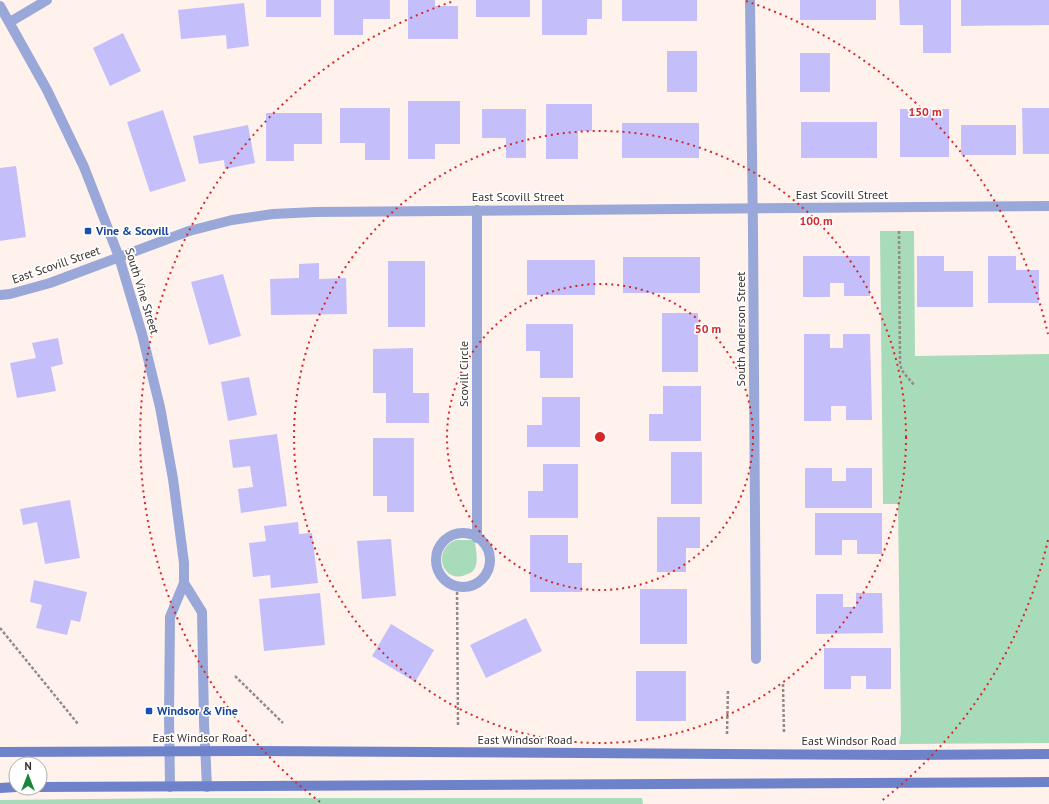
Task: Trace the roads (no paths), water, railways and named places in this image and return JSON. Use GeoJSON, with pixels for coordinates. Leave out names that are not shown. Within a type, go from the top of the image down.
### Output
{"type":"FeatureCollection","features":[{"type":"Feature","properties":{"kind":"main road","name":"East Windsor Road"},"geometry":{"type":"LineString","coordinates":[[0,752],[206,751],[904,755],[1049,754]]}},
{"type":"Feature","properties":{"kind":"main road"},"geometry":{"type":"LineString","coordinates":[[48,787],[1049,782]]}},
{"type":"Feature","properties":{"kind":"street"},"geometry":{"type":"LineString","coordinates":[[10,22],[47,0]]}},
{"type":"Feature","properties":{"kind":"street","name":"South Anderson Street"},"geometry":{"type":"LineString","coordinates":[[750,0],[756,659]]}},
{"type":"Feature","properties":{"kind":"street","name":"South Vine Street"},"geometry":{"type":"LineString","coordinates":[[0,6],[47,90],[84,168],[119,257],[142,334],[160,407],[174,480],[184,563],[184,582],[170,617],[168,715],[170,787]]}},
{"type":"Feature","properties":{"kind":"street","name":"East Scovill Street"},"geometry":{"type":"LineString","coordinates":[[0,295],[10,294],[50,283],[189,231],[232,220],[273,214],[477,210],[1049,206]]}},
{"type":"Feature","properties":{"kind":"street","name":"Scovill Circle"},"geometry":{"type":"LineString","coordinates":[[477,210],[477,538]]}},
{"type":"Feature","properties":{"kind":"street"},"geometry":{"type":"LineString","coordinates":[[469,534],[477,538],[484,544],[488,552],[490,561],[488,570],[483,578],[476,584],[467,587],[457,587],[449,584],[438,571],[436,563],[438,550],[445,540],[452,536],[469,534]]}},
{"type":"Feature","properties":{"kind":"street"},"geometry":{"type":"LineString","coordinates":[[184,582],[202,612],[207,787]]}},
{"type":"Feature","properties":{"kind":"place","name":"Vine & Scovill"},"geometry":{"type":"Point","coordinates":[88,231]}},
{"type":"Feature","properties":{"kind":"place","name":"Windsor & Vine"},"geometry":{"type":"Point","coordinates":[149,711]}}]}
